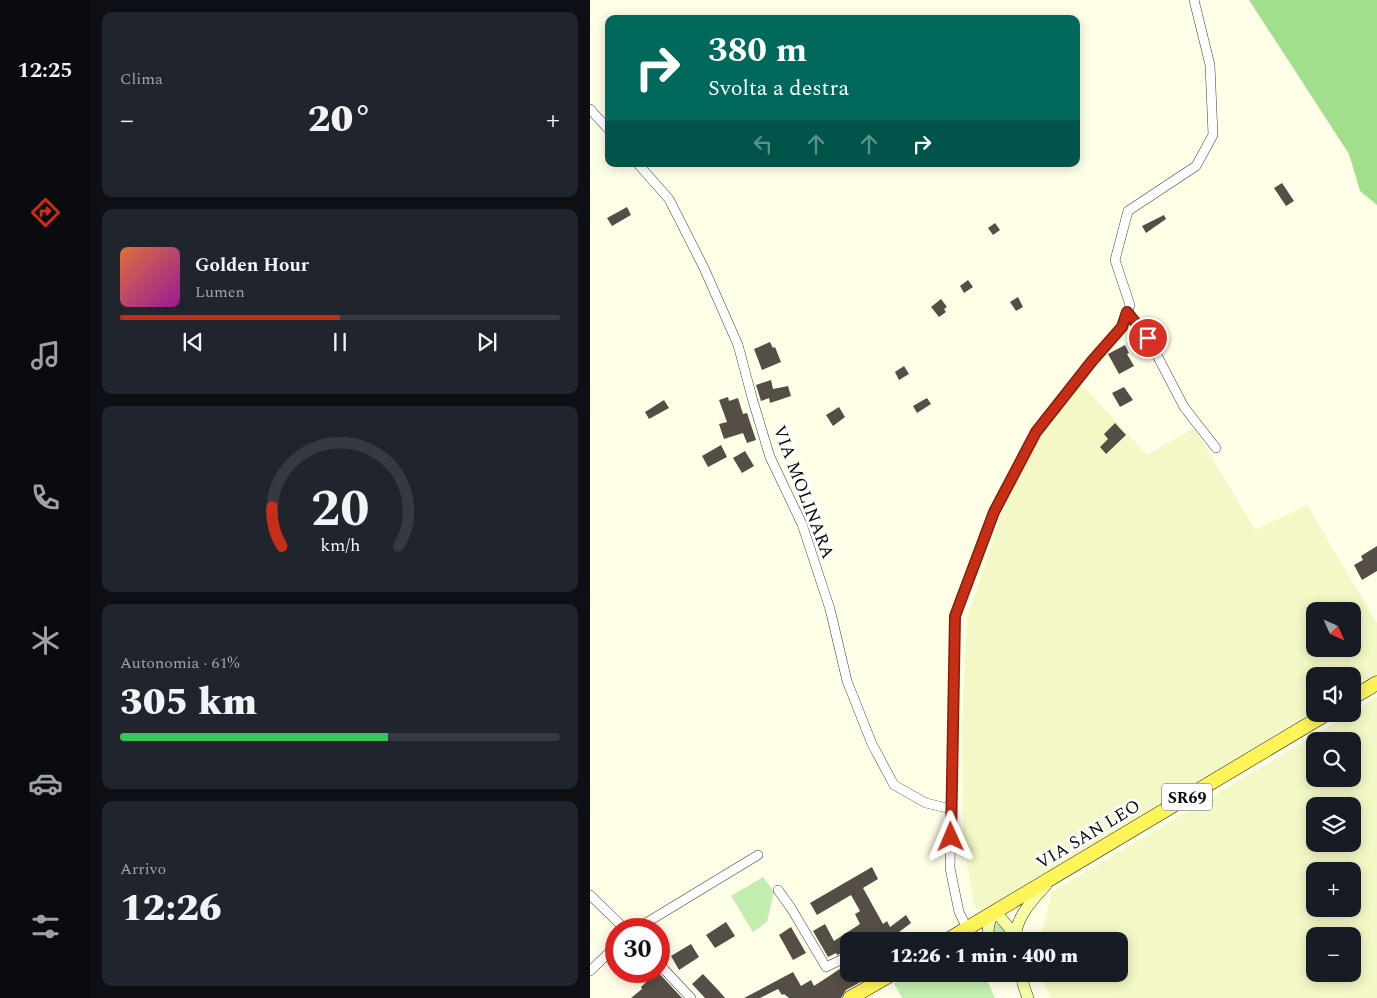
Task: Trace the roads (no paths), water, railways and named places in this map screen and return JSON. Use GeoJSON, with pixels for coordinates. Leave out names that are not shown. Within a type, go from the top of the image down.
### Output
{"type":"FeatureCollection","features":[{"type":"Feature","properties":{"kind":"main road"},"geometry":{"type":"LineString","coordinates":[[1361,693],[1377,683]]}},
{"type":"Feature","properties":{"kind":"main road","name":"VIA SAN LEO"},"geometry":{"type":"LineString","coordinates":[[971,932],[993,913],[1313,722]]}},
{"type":"Feature","properties":{"kind":"main road"},"geometry":{"type":"LineString","coordinates":[[850,998],[878,982]]}},
{"type":"Feature","properties":{"kind":"street"},"geometry":{"type":"LineString","coordinates":[[968,932],[958,912],[950,868],[955,616],[994,512],[1036,432],[1092,361],[1122,327],[1130,305],[1115,260],[1128,212],[1196,166],[1213,135],[1210,65],[1194,0]]}},
{"type":"Feature","properties":{"kind":"street"},"geometry":{"type":"LineString","coordinates":[[590,109],[605,126]]}},
{"type":"Feature","properties":{"kind":"street","name":"VIA MOLINARA"},"geometry":{"type":"LineString","coordinates":[[641,167],[669,199],[704,268],[738,345],[768,450],[802,524],[830,609],[847,681],[872,744],[894,785],[926,803],[951,809]]}},
{"type":"Feature","properties":{"kind":"street"},"geometry":{"type":"LineString","coordinates":[[1127,312],[1148,338],[1184,407],[1216,448]]}},
{"type":"Feature","properties":{"kind":"street"},"geometry":{"type":"LineString","coordinates":[[654,918],[758,855]]}},
{"type":"Feature","properties":{"kind":"street"},"geometry":{"type":"LineString","coordinates":[[1018,932],[1021,918],[1032,899],[1052,877]]}},
{"type":"Feature","properties":{"kind":"street"},"geometry":{"type":"LineString","coordinates":[[778,890],[791,908],[826,967],[840,960]]}},
{"type":"Feature","properties":{"kind":"street"},"geometry":{"type":"LineString","coordinates":[[590,895],[614,918]]}},
{"type":"Feature","properties":{"kind":"street"},"geometry":{"type":"LineString","coordinates":[[987,932],[988,923],[993,913],[1000,917],[1011,932]]}},
{"type":"Feature","properties":{"kind":"street"},"geometry":{"type":"LineString","coordinates":[[590,972],[605,957]]}},
{"type":"Feature","properties":{"kind":"street"},"geometry":{"type":"LineString","coordinates":[[670,976],[691,998]]}},
{"type":"Feature","properties":{"kind":"street"},"geometry":{"type":"LineString","coordinates":[[1018,982],[1026,993]]}}]}
